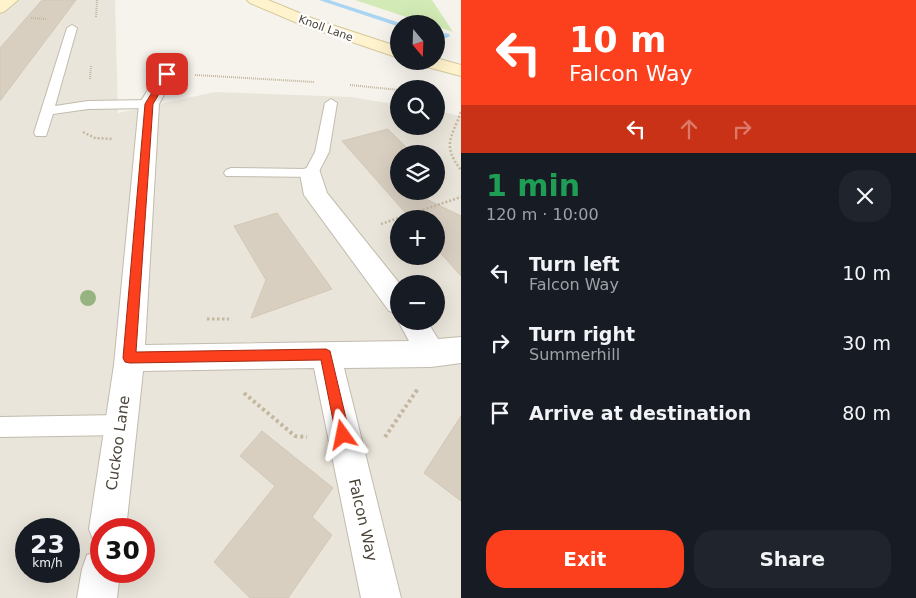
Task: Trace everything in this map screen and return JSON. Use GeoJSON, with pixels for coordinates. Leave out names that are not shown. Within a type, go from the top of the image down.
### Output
{"type":"FeatureCollection","features":[{"type":"Feature","properties":{"kind":"street"},"geometry":{"type":"LineString","coordinates":[[0,8],[10,0]]}},
{"type":"Feature","properties":{"kind":"street","name":"Knoll Lane"},"geometry":{"type":"LineString","coordinates":[[255,0],[308,22],[390,50]]}},
{"type":"Feature","properties":{"kind":"street"},"geometry":{"type":"LineString","coordinates":[[445,66],[461,70]]}},
{"type":"Feature","properties":{"kind":"street"},"geometry":{"type":"LineString","coordinates":[[149,104],[167,74]]}},
{"type":"Feature","properties":{"kind":"street","name":"Cuckoo Lane"},"geometry":{"type":"LineString","coordinates":[[108,518],[130,358],[149,104]]}},
{"type":"Feature","properties":{"kind":"street"},"geometry":{"type":"LineString","coordinates":[[312,174],[316,195],[390,291]]}},
{"type":"Feature","properties":{"kind":"street"},"geometry":{"type":"LineString","coordinates":[[417,330],[431,354]]}},
{"type":"Feature","properties":{"kind":"street"},"geometry":{"type":"LineString","coordinates":[[130,358],[431,354],[461,350]]}},
{"type":"Feature","properties":{"kind":"street","name":"Falcon Way"},"geometry":{"type":"LineString","coordinates":[[326,355],[381,598]]}},
{"type":"Feature","properties":{"kind":"street"},"geometry":{"type":"LineString","coordinates":[[97,598],[99,583]]}},
{"type":"Feature","properties":{"kind":"lane"},"geometry":{"type":"LineString","coordinates":[[41,133],[72,28]]}},
{"type":"Feature","properties":{"kind":"lane"},"geometry":{"type":"LineString","coordinates":[[231,173],[281,172],[312,174],[322,152],[331,103]]}},
{"type":"Feature","properties":{"kind":"lane"},"geometry":{"type":"LineString","coordinates":[[47,112],[88,105],[149,104]]}},
{"type":"Feature","properties":{"kind":"lane"},"geometry":{"type":"LineString","coordinates":[[0,427],[121,425]]}},
{"type":"Feature","properties":{"kind":"path"},"geometry":{"type":"LineString","coordinates":[[24,18],[65,20],[72,28]]}},
{"type":"Feature","properties":{"kind":"path"},"geometry":{"type":"LineString","coordinates":[[167,74],[314,82]]}},
{"type":"Feature","properties":{"kind":"path"},"geometry":{"type":"LineString","coordinates":[[342,84],[390,89]]}},
{"type":"Feature","properties":{"kind":"path"},"geometry":{"type":"LineString","coordinates":[[88,105],[83,133],[95,138],[113,139]]}},
{"type":"Feature","properties":{"kind":"path"},"geometry":{"type":"LineString","coordinates":[[461,112],[450,144],[451,157],[461,170]]}},
{"type":"Feature","properties":{"kind":"path"},"geometry":{"type":"LineString","coordinates":[[348,234],[461,198]]}},
{"type":"Feature","properties":{"kind":"shaded area"},"geometry":{"type":"Polygon","coordinates":[[[0,0],[115,0],[118,113],[215,92],[351,97],[390,104],[390,135],[445,135],[445,113],[461,116],[461,598],[0,598],[0,0]]]}},
{"type":"Feature","properties":{"kind":"green space"},"geometry":{"type":"Polygon","coordinates":[[[355,0],[432,0],[442,15],[400,15],[355,0]]]}},
{"type":"Feature","properties":{"kind":"green space"},"geometry":{"type":"Polygon","coordinates":[[[445,20],[453,32],[445,29],[445,20]]]}},
{"type":"Feature","properties":{"kind":"building"},"geometry":{"type":"Polygon","coordinates":[[[42,0],[76,0],[0,101],[0,48],[42,0]]]}},
{"type":"Feature","properties":{"kind":"building"},"geometry":{"type":"Polygon","coordinates":[[[388,129],[390,135],[394,135],[404,145],[390,145],[390,195],[342,141],[388,129]]]}},
{"type":"Feature","properties":{"kind":"building"},"geometry":{"type":"Polygon","coordinates":[[[394,200],[428,200],[461,216],[461,276],[445,258],[445,210],[403,210],[394,200]]]}},
{"type":"Feature","properties":{"kind":"building"},"geometry":{"type":"Polygon","coordinates":[[[277,213],[332,289],[251,318],[266,280],[234,226],[277,213]]]}},
{"type":"Feature","properties":{"kind":"building"},"geometry":{"type":"Polygon","coordinates":[[[461,416],[461,501],[424,473],[461,416]]]}},
{"type":"Feature","properties":{"kind":"building"},"geometry":{"type":"Polygon","coordinates":[[[262,431],[333,488],[312,517],[332,535],[288,598],[250,598],[214,562],[275,486],[240,456],[262,431]]]}},
{"type":"Feature","properties":{"kind":"waterway"},"geometry":{"type":"LineString","coordinates":[[322,0],[390,21]]}},
{"type":"Feature","properties":{"kind":"route"},"geometry":{"type":"LineString","coordinates":[[167,74],[149,104],[130,358],[326,355],[343,435]]}}]}
